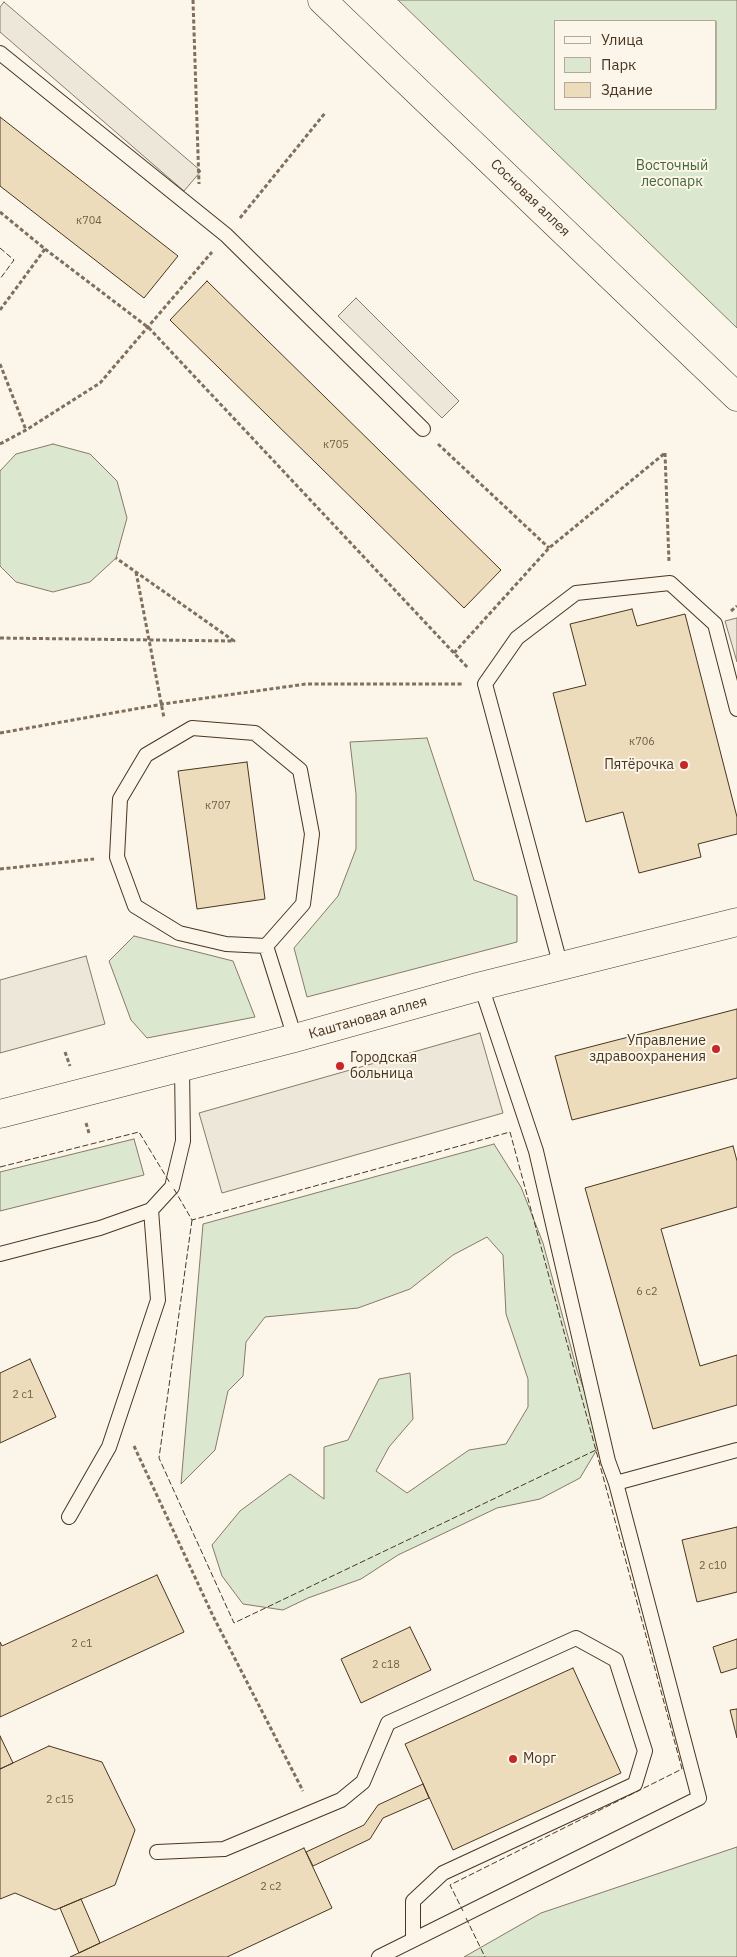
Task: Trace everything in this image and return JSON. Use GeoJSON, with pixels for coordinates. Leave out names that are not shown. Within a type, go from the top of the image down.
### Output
{"type":"FeatureCollection","features":[{"type":"Feature","properties":{"kind":"street","name":"Сосновая аллея"},"geometry":{"type":"LineString","coordinates":[[322,0],[737,397]]}},
{"type":"Feature","properties":{"kind":"street","name":"Каштановая аллея"},"geometry":{"type":"LineString","coordinates":[[0,1114],[295,1038],[481,986],[737,922]]}},
{"type":"Feature","properties":{"kind":"lane"},"geometry":{"type":"LineString","coordinates":[[0,53],[200,212],[226,235],[423,429]]}},
{"type":"Feature","properties":{"kind":"lane"},"geometry":{"type":"LineString","coordinates":[[561,967],[484,684],[517,638],[576,593],[670,583],[715,624],[737,709]]}},
{"type":"Feature","properties":{"kind":"lane"},"geometry":{"type":"LineString","coordinates":[[192,728],[255,733],[300,770],[312,834],[303,904],[266,946],[226,944],[179,933],[135,906],[117,857],[120,799],[146,755],[192,728]]}},
{"type":"Feature","properties":{"kind":"lane"},"geometry":{"type":"LineString","coordinates":[[266,946],[295,1038]]}},
{"type":"Feature","properties":{"kind":"lane"},"geometry":{"type":"LineString","coordinates":[[379,1957],[699,1798],[616,1483],[608,1461],[536,1151],[481,986]]}},
{"type":"Feature","properties":{"kind":"lane"},"geometry":{"type":"LineString","coordinates":[[0,1254],[100,1228],[151,1210],[172,1187],[183,1141],[182,1067]]}},
{"type":"Feature","properties":{"kind":"lane"},"geometry":{"type":"LineString","coordinates":[[69,1517],[109,1447],[158,1300],[151,1210]]}},
{"type":"Feature","properties":{"kind":"lane"},"geometry":{"type":"LineString","coordinates":[[616,1483],[737,1450]]}},
{"type":"Feature","properties":{"kind":"lane"},"geometry":{"type":"LineString","coordinates":[[157,1852],[224,1849],[341,1800],[363,1782],[388,1723],[576,1638],[616,1660],[645,1751],[635,1784],[443,1873],[413,1901],[413,1940]]}},
{"type":"Feature","properties":{"kind":"path"},"geometry":{"type":"LineString","coordinates":[[194,0],[200,212]]}},
{"type":"Feature","properties":{"kind":"path"},"geometry":{"type":"LineString","coordinates":[[0,444],[26,430],[100,383],[149,328],[325,113]]}},
{"type":"Feature","properties":{"kind":"path"},"geometry":{"type":"LineString","coordinates":[[0,212],[44,249],[149,328],[484,684]]}},
{"type":"Feature","properties":{"kind":"path"},"geometry":{"type":"LineString","coordinates":[[0,310],[44,249]]}},
{"type":"Feature","properties":{"kind":"path"},"geometry":{"type":"LineString","coordinates":[[0,364],[26,430]]}},
{"type":"Feature","properties":{"kind":"path"},"geometry":{"type":"LineString","coordinates":[[423,429],[548,548]]}},
{"type":"Feature","properties":{"kind":"path"},"geometry":{"type":"LineString","coordinates":[[454,653],[548,548],[665,453],[670,583]]}},
{"type":"Feature","properties":{"kind":"path"},"geometry":{"type":"LineString","coordinates":[[0,638],[234,641],[116,558]]}},
{"type":"Feature","properties":{"kind":"path"},"geometry":{"type":"LineString","coordinates":[[136,571],[148,641],[163,704],[166,743]]}},
{"type":"Feature","properties":{"kind":"path"},"geometry":{"type":"LineString","coordinates":[[0,733],[163,704],[306,684],[484,684]]}},
{"type":"Feature","properties":{"kind":"path"},"geometry":{"type":"LineString","coordinates":[[0,869],[117,857]]}},
{"type":"Feature","properties":{"kind":"path"},"geometry":{"type":"LineString","coordinates":[[120,1416],[213,1616],[314,1811]]}},
{"type":"Feature","properties":{"kind":"green space","name":"Восточный лесопарк"},"geometry":{"type":"Polygon","coordinates":[[[398,0],[737,0],[737,328],[398,0]]]}},
{"type":"Feature","properties":{"kind":"green space"},"geometry":{"type":"Polygon","coordinates":[[[53,444],[90,454],[117,481],[127,518],[116,558],[90,582],[53,592],[16,582],[0,566],[0,471],[16,454],[53,444]]]}},
{"type":"Feature","properties":{"kind":"green space"},"geometry":{"type":"Polygon","coordinates":[[[427,738],[474,880],[517,896],[517,942],[307,997],[294,948],[338,896],[356,849],[356,794],[350,742],[427,738]]]}},
{"type":"Feature","properties":{"kind":"green space"},"geometry":{"type":"Polygon","coordinates":[[[134,936],[233,961],[255,1017],[147,1038],[131,1020],[109,961],[134,936]]]}},
{"type":"Feature","properties":{"kind":"green space"},"geometry":{"type":"Polygon","coordinates":[[[134,1139],[144,1175],[0,1211],[0,1172],[134,1139]]]}},
{"type":"Feature","properties":{"kind":"green space"},"geometry":{"type":"Polygon","coordinates":[[[494,1144],[521,1187],[543,1243],[577,1370],[602,1441],[580,1478],[540,1499],[497,1508],[398,1555],[361,1579],[308,1598],[283,1610],[243,1604],[222,1576],[212,1545],[240,1511],[290,1474],[324,1499],[324,1447],[348,1440],[379,1379],[410,1373],[413,1419],[389,1447],[376,1471],[407,1493],[469,1450],[506,1444],[528,1407],[528,1379],[506,1314],[503,1255],[487,1237],[453,1255],[410,1289],[358,1308],[265,1317],[246,1342],[243,1376],[228,1391],[215,1450],[181,1484],[203,1224],[494,1144]]]}},
{"type":"Feature","properties":{"kind":"green space"},"geometry":{"type":"Polygon","coordinates":[[[737,1847],[737,1957],[464,1957],[541,1913],[737,1847]]]}},
{"type":"Feature","properties":{"kind":"shaded area"},"geometry":{"type":"Polygon","coordinates":[[[4,2],[201,171],[184,191],[0,32],[0,7],[4,2]]]}},
{"type":"Feature","properties":{"kind":"shaded area"},"geometry":{"type":"Polygon","coordinates":[[[356,298],[459,401],[442,418],[338,316],[356,298]]]}},
{"type":"Feature","properties":{"kind":"shaded area"},"geometry":{"type":"Polygon","coordinates":[[[737,618],[737,662],[725,621],[737,618]]]}},
{"type":"Feature","properties":{"kind":"shaded area"},"geometry":{"type":"Polygon","coordinates":[[[86,956],[105,1024],[0,1053],[0,980],[86,956]]]}},
{"type":"Feature","properties":{"kind":"shaded area"},"geometry":{"type":"Polygon","coordinates":[[[480,1033],[503,1113],[222,1193],[199,1113],[480,1033]]]}},
{"type":"Feature","properties":{"kind":"building"},"geometry":{"type":"Polygon","coordinates":[[[0,117],[178,256],[144,298],[0,186],[0,117]]]}},
{"type":"Feature","properties":{"kind":"building"},"geometry":{"type":"Polygon","coordinates":[[[207,281],[501,570],[464,608],[170,320],[207,281]]]}},
{"type":"Feature","properties":{"kind":"building"},"geometry":{"type":"Polygon","coordinates":[[[632,609],[637,626],[685,614],[737,817],[737,834],[698,844],[701,857],[639,873],[623,812],[586,822],[553,693],[586,685],[570,624],[632,609]]]}},
{"type":"Feature","properties":{"kind":"building"},"geometry":{"type":"Polygon","coordinates":[[[247,762],[265,899],[197,909],[178,771],[247,762]]]}},
{"type":"Feature","properties":{"kind":"building"},"geometry":{"type":"Polygon","coordinates":[[[737,1009],[737,1078],[572,1120],[555,1056],[737,1009]]]}},
{"type":"Feature","properties":{"kind":"building"},"geometry":{"type":"Polygon","coordinates":[[[733,1146],[737,1161],[737,1207],[661,1229],[700,1366],[737,1355],[737,1405],[653,1429],[585,1188],[733,1146]]]}},
{"type":"Feature","properties":{"kind":"building"},"geometry":{"type":"Polygon","coordinates":[[[30,1359],[56,1417],[0,1443],[0,1373],[30,1359]]]}},
{"type":"Feature","properties":{"kind":"building"},"geometry":{"type":"Polygon","coordinates":[[[737,1527],[737,1592],[697,1602],[682,1540],[737,1527]]]}},
{"type":"Feature","properties":{"kind":"building"},"geometry":{"type":"Polygon","coordinates":[[[157,1575],[184,1632],[0,1717],[0,1642],[2,1646],[157,1575]]]}},
{"type":"Feature","properties":{"kind":"building"},"geometry":{"type":"Polygon","coordinates":[[[410,1627],[431,1670],[361,1703],[341,1659],[410,1627]]]}},
{"type":"Feature","properties":{"kind":"building"},"geometry":{"type":"Polygon","coordinates":[[[737,1639],[737,1668],[721,1673],[713,1647],[737,1639]]]}},
{"type":"Feature","properties":{"kind":"building","name":"Морг"},"geometry":{"type":"Polygon","coordinates":[[[573,1668],[621,1773],[453,1850],[405,1744],[573,1668]]]}},
{"type":"Feature","properties":{"kind":"building"},"geometry":{"type":"Polygon","coordinates":[[[737,1709],[737,1738],[730,1710],[737,1709]]]}},
{"type":"Feature","properties":{"kind":"building"},"geometry":{"type":"Polygon","coordinates":[[[0,1736],[13,1763],[0,1769],[0,1736]]]}},
{"type":"Feature","properties":{"kind":"building"},"geometry":{"type":"Polygon","coordinates":[[[49,1746],[102,1762],[135,1830],[115,1885],[55,1910],[15,1893],[0,1899],[0,1769],[49,1746]]]}},
{"type":"Feature","properties":{"kind":"building"},"geometry":{"type":"Polygon","coordinates":[[[423,1784],[429,1798],[383,1818],[370,1839],[313,1866],[306,1852],[364,1825],[378,1805],[423,1784]]]}},
{"type":"Feature","properties":{"kind":"building"},"geometry":{"type":"Polygon","coordinates":[[[304,1848],[332,1908],[227,1957],[70,1957],[304,1848]]]}},
{"type":"Feature","properties":{"kind":"building"},"geometry":{"type":"Polygon","coordinates":[[[81,1899],[100,1943],[79,1953],[60,1908],[81,1899]]]}},
{"type":"Feature","properties":{"kind":"fence"},"geometry":{"type":"LineString","coordinates":[[0,248],[14,260],[0,279]]}},
{"type":"Feature","properties":{"kind":"fence"},"geometry":{"type":"LineString","coordinates":[[0,1167],[139,1132],[170,1183]]}},
{"type":"Feature","properties":{"kind":"fence"},"geometry":{"type":"LineString","coordinates":[[174,1189],[192,1220],[510,1132],[682,1769],[450,1885],[463,1911]]}},
{"type":"Feature","properties":{"kind":"fence"},"geometry":{"type":"LineString","coordinates":[[192,1220],[159,1458],[234,1623],[596,1450]]}},
{"type":"Feature","properties":{"kind":"fence"},"geometry":{"type":"LineString","coordinates":[[466,1918],[485,1957]]}},
{"type":"Feature","properties":{"kind":"place","name":"Пятёрочка"},"geometry":{"type":"Point","coordinates":[684,765]}},
{"type":"Feature","properties":{"kind":"place","name":"Управление здравоохранения"},"geometry":{"type":"Point","coordinates":[716,1049]}},
{"type":"Feature","properties":{"kind":"place","name":"Городская больница"},"geometry":{"type":"Point","coordinates":[340,1066]}},
{"type":"Feature","properties":{"kind":"place","name":"Морг"},"geometry":{"type":"Point","coordinates":[513,1759]}}]}
